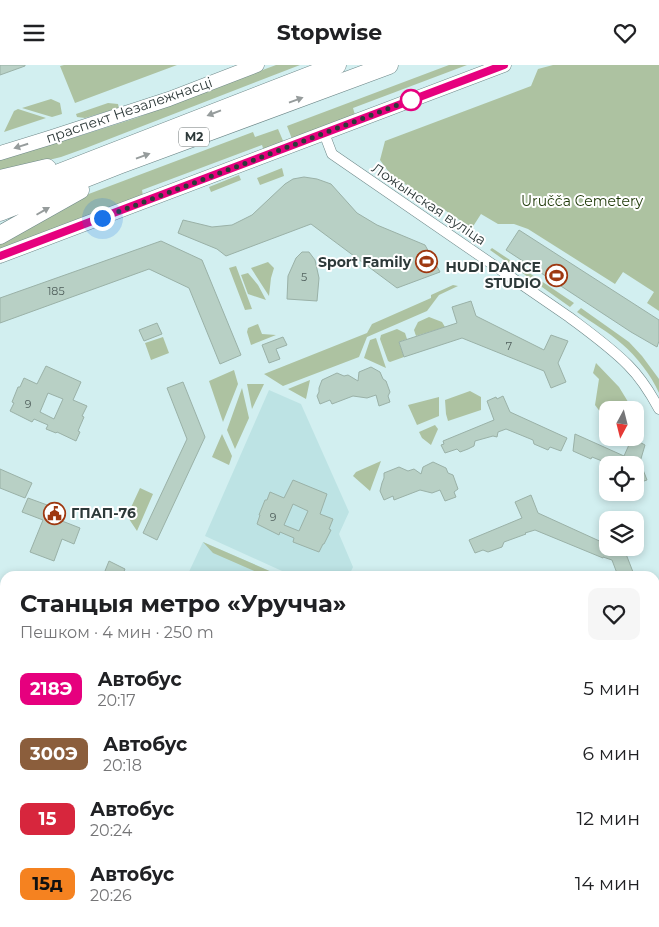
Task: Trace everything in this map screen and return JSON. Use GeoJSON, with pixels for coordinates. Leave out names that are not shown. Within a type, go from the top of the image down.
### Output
{"type":"FeatureCollection","features":[{"type":"Feature","properties":{"kind":"highway","name":"М2"},"geometry":{"type":"LineString","coordinates":[[0,212],[118,158],[337,65]]}},
{"type":"Feature","properties":{"kind":"highway","name":"М2"},"geometry":{"type":"LineString","coordinates":[[0,196],[118,158],[389,65]]}},
{"type":"Feature","properties":{"kind":"highway"},"geometry":{"type":"LineString","coordinates":[[0,179],[118,158]]}},
{"type":"Feature","properties":{"kind":"highway"},"geometry":{"type":"LineString","coordinates":[[0,235],[78,191],[118,158]]}},
{"type":"Feature","properties":{"kind":"main road","name":"праспект Незалежнасці"},"geometry":{"type":"LineString","coordinates":[[0,153],[169,99],[257,65]]}},
{"type":"Feature","properties":{"kind":"main road"},"geometry":{"type":"LineString","coordinates":[[0,256],[504,65]]}},
{"type":"Feature","properties":{"kind":"street","name":"Ложынская вуліца"},"geometry":{"type":"LineString","coordinates":[[324,133],[332,154],[598,339],[629,366],[643,383],[659,409]]}},
{"type":"Feature","properties":{"kind":"shaded area"},"geometry":{"type":"Polygon","coordinates":[[[269,390],[301,404],[349,512],[339,534],[353,567],[351,571],[282,571],[205,536],[269,390]]]}},
{"type":"Feature","properties":{"kind":"shaded area"},"geometry":{"type":"Polygon","coordinates":[[[203,542],[270,571],[189,571],[203,542]]]}},
{"type":"Feature","properties":{"kind":"green space"},"geometry":{"type":"Polygon","coordinates":[[[177,65],[75,103],[60,66],[177,65]]]}},
{"type":"Feature","properties":{"kind":"green space"},"geometry":{"type":"Polygon","coordinates":[[[276,65],[300,65],[61,157],[0,172],[0,157],[50,141],[73,138],[136,118],[276,65]]]}},
{"type":"Feature","properties":{"kind":"green space"},"geometry":{"type":"Polygon","coordinates":[[[449,65],[467,65],[353,108],[355,115],[292,139],[287,126],[449,65]]]}},
{"type":"Feature","properties":{"kind":"green space","name":"Uručča Cemetery"},"geometry":{"type":"Polygon","coordinates":[[[553,65],[659,65],[659,311],[647,303],[654,292],[623,272],[615,284],[528,229],[514,224],[498,224],[481,214],[472,228],[391,175],[380,160],[385,141],[531,86],[538,69],[553,65]]]}},
{"type":"Feature","properties":{"kind":"green space"},"geometry":{"type":"Polygon","coordinates":[[[51,99],[60,103],[62,114],[52,117],[22,108],[51,99]]]}},
{"type":"Feature","properties":{"kind":"green space"},"geometry":{"type":"Polygon","coordinates":[[[108,103],[118,104],[119,108],[85,118],[77,117],[76,114],[108,103]]]}},
{"type":"Feature","properties":{"kind":"green space"},"geometry":{"type":"Polygon","coordinates":[[[18,109],[46,118],[4,132],[14,111],[18,109]]]}},
{"type":"Feature","properties":{"kind":"green space"},"geometry":{"type":"Polygon","coordinates":[[[278,129],[284,143],[264,151],[262,145],[142,190],[143,196],[0,254],[0,243],[86,195],[253,132],[255,137],[278,129]]]}},
{"type":"Feature","properties":{"kind":"green space"},"geometry":{"type":"Polygon","coordinates":[[[282,168],[284,176],[260,185],[257,178],[282,168]]]}},
{"type":"Feature","properties":{"kind":"green space"},"geometry":{"type":"Polygon","coordinates":[[[239,175],[241,180],[211,192],[209,187],[239,175]]]}},
{"type":"Feature","properties":{"kind":"green space"},"geometry":{"type":"Polygon","coordinates":[[[492,248],[574,303],[570,307],[490,250],[492,248]]]}},
{"type":"Feature","properties":{"kind":"green space"},"geometry":{"type":"Polygon","coordinates":[[[268,262],[274,268],[269,296],[251,268],[268,262]]]}},
{"type":"Feature","properties":{"kind":"green space"},"geometry":{"type":"Polygon","coordinates":[[[236,266],[252,309],[245,310],[229,268],[236,266]]]}},
{"type":"Feature","properties":{"kind":"green space"},"geometry":{"type":"Polygon","coordinates":[[[248,273],[258,285],[266,300],[248,294],[241,275],[248,273]]]}},
{"type":"Feature","properties":{"kind":"green space"},"geometry":{"type":"Polygon","coordinates":[[[453,285],[458,286],[439,295],[427,311],[367,337],[359,357],[283,386],[264,374],[367,333],[372,324],[431,298],[431,295],[453,285]]]}},
{"type":"Feature","properties":{"kind":"green space"},"geometry":{"type":"Polygon","coordinates":[[[581,308],[629,342],[642,356],[659,379],[659,393],[648,373],[633,355],[612,335],[577,312],[581,308]]]}},
{"type":"Feature","properties":{"kind":"green space"},"geometry":{"type":"Polygon","coordinates":[[[429,317],[442,322],[445,327],[416,336],[414,330],[418,322],[429,317]]]}},
{"type":"Feature","properties":{"kind":"green space"},"geometry":{"type":"Polygon","coordinates":[[[258,324],[262,334],[276,335],[251,345],[247,332],[248,328],[258,324]]]}},
{"type":"Feature","properties":{"kind":"green space"},"geometry":{"type":"Polygon","coordinates":[[[397,329],[405,333],[407,339],[399,342],[404,357],[390,362],[380,339],[381,335],[397,329]]]}},
{"type":"Feature","properties":{"kind":"green space"},"geometry":{"type":"Polygon","coordinates":[[[163,337],[169,353],[151,360],[145,343],[163,337]]]}},
{"type":"Feature","properties":{"kind":"green space"},"geometry":{"type":"Polygon","coordinates":[[[376,338],[386,368],[364,358],[370,340],[376,338]]]}},
{"type":"Feature","properties":{"kind":"green space"},"geometry":{"type":"Polygon","coordinates":[[[596,363],[619,387],[628,401],[599,401],[599,410],[595,405],[599,379],[593,373],[596,363]]]}},
{"type":"Feature","properties":{"kind":"green space"},"geometry":{"type":"Polygon","coordinates":[[[234,370],[238,384],[223,422],[209,381],[234,370]]]}},
{"type":"Feature","properties":{"kind":"green space"},"geometry":{"type":"Polygon","coordinates":[[[310,380],[306,399],[288,389],[310,380]]]}},
{"type":"Feature","properties":{"kind":"green space"},"geometry":{"type":"Polygon","coordinates":[[[247,384],[264,384],[252,409],[247,384]]]}},
{"type":"Feature","properties":{"kind":"green space"},"geometry":{"type":"Polygon","coordinates":[[[242,388],[249,418],[235,449],[227,430],[242,388]]]}},
{"type":"Feature","properties":{"kind":"green space"},"geometry":{"type":"Polygon","coordinates":[[[470,391],[481,397],[481,410],[448,421],[445,400],[470,391]]]}},
{"type":"Feature","properties":{"kind":"green space"},"geometry":{"type":"Polygon","coordinates":[[[439,397],[439,416],[417,425],[408,405],[439,397]]]}},
{"type":"Feature","properties":{"kind":"green space"},"geometry":{"type":"Polygon","coordinates":[[[435,425],[438,429],[431,445],[422,438],[419,432],[435,425]]]}},
{"type":"Feature","properties":{"kind":"green space"},"geometry":{"type":"Polygon","coordinates":[[[222,434],[232,456],[229,465],[212,457],[222,434]]]}},
{"type":"Feature","properties":{"kind":"green space"},"geometry":{"type":"Polygon","coordinates":[[[381,461],[370,491],[353,476],[356,472],[381,461]]]}},
{"type":"Feature","properties":{"kind":"green space"},"geometry":{"type":"Polygon","coordinates":[[[140,488],[153,494],[137,531],[127,516],[140,488]]]}},
{"type":"Feature","properties":{"kind":"green space"},"geometry":{"type":"Polygon","coordinates":[[[203,542],[270,571],[254,571],[213,553],[203,542]]]}},
{"type":"Feature","properties":{"kind":"building"},"geometry":{"type":"Polygon","coordinates":[[[0,65],[25,65],[25,66],[0,75],[0,65]]]}},
{"type":"Feature","properties":{"kind":"building"},"geometry":{"type":"Polygon","coordinates":[[[304,177],[331,184],[357,213],[377,225],[425,245],[440,272],[397,288],[311,224],[226,256],[217,249],[178,233],[183,220],[212,227],[232,225],[252,215],[285,184],[293,179],[304,177]]]}},
{"type":"Feature","properties":{"kind":"building"},"geometry":{"type":"Polygon","coordinates":[[[519,230],[659,320],[659,341],[657,347],[506,250],[519,230]]]}},
{"type":"Feature","properties":{"kind":"building"},"geometry":{"type":"Polygon","coordinates":[[[161,241],[202,260],[241,355],[220,364],[189,288],[149,269],[0,323],[0,298],[161,241]]]}},
{"type":"Feature","properties":{"kind":"building"},"geometry":{"type":"Polygon","coordinates":[[[302,252],[309,252],[315,260],[319,278],[317,301],[287,299],[288,276],[296,258],[302,252]]]}},
{"type":"Feature","properties":{"kind":"building"},"geometry":{"type":"Polygon","coordinates":[[[471,301],[476,316],[544,350],[551,335],[568,341],[558,363],[566,382],[551,388],[544,371],[462,338],[404,357],[399,342],[457,323],[452,307],[471,301]]]}},
{"type":"Feature","properties":{"kind":"building"},"geometry":{"type":"Polygon","coordinates":[[[157,323],[162,334],[144,341],[139,330],[157,323]]]}},
{"type":"Feature","properties":{"kind":"building"},"geometry":{"type":"Polygon","coordinates":[[[283,337],[287,345],[276,349],[280,359],[269,363],[262,345],[283,337]]]}},
{"type":"Feature","properties":{"kind":"building"},"geometry":{"type":"Polygon","coordinates":[[[46,366],[81,382],[73,400],[87,406],[82,416],[84,417],[76,441],[46,429],[48,425],[34,419],[32,422],[10,411],[18,387],[20,387],[24,378],[37,384],[46,366]],[[48,393],[40,412],[54,419],[63,399],[48,393]]]}},
{"type":"Feature","properties":{"kind":"building"},"geometry":{"type":"Polygon","coordinates":[[[371,367],[380,372],[386,381],[390,392],[388,396],[390,402],[379,406],[376,395],[367,398],[353,396],[332,404],[330,400],[320,404],[317,396],[322,380],[337,373],[344,376],[348,375],[358,381],[359,372],[371,367]]]}},
{"type":"Feature","properties":{"kind":"building"},"geometry":{"type":"Polygon","coordinates":[[[183,382],[205,437],[157,540],[143,533],[187,439],[167,388],[183,382]]]}},
{"type":"Feature","properties":{"kind":"building"},"geometry":{"type":"Polygon","coordinates":[[[503,396],[510,412],[567,438],[561,451],[550,447],[548,450],[534,444],[533,440],[506,429],[498,432],[497,437],[493,436],[475,441],[474,446],[468,449],[460,452],[457,449],[445,453],[441,445],[444,444],[443,441],[494,420],[487,401],[503,396]]]}},
{"type":"Feature","properties":{"kind":"building"},"geometry":{"type":"Polygon","coordinates":[[[575,434],[624,456],[599,456],[599,460],[592,457],[591,459],[573,451],[575,434]]]}},
{"type":"Feature","properties":{"kind":"building"},"geometry":{"type":"Polygon","coordinates":[[[645,445],[642,456],[624,456],[628,446],[645,445]]]}},
{"type":"Feature","properties":{"kind":"building"},"geometry":{"type":"Polygon","coordinates":[[[433,462],[446,468],[448,473],[453,475],[458,489],[454,492],[456,497],[445,501],[440,490],[432,493],[420,490],[394,500],[393,496],[384,500],[380,491],[384,473],[399,467],[408,471],[414,469],[421,474],[423,467],[433,462]]]}},
{"type":"Feature","properties":{"kind":"building"},"geometry":{"type":"Polygon","coordinates":[[[0,469],[32,483],[25,498],[0,488],[0,469]]]}},
{"type":"Feature","properties":{"kind":"building"},"geometry":{"type":"Polygon","coordinates":[[[293,480],[327,494],[320,514],[333,519],[329,529],[331,530],[319,552],[293,542],[294,538],[280,532],[279,535],[257,524],[265,500],[267,500],[270,492],[284,498],[293,480]],[[293,504],[284,525],[299,531],[308,511],[293,504]]]}},
{"type":"Feature","properties":{"kind":"building"},"geometry":{"type":"Polygon","coordinates":[[[531,495],[538,513],[599,541],[599,556],[627,556],[633,571],[616,571],[612,560],[603,558],[535,530],[504,542],[502,547],[488,552],[483,550],[475,553],[469,540],[522,518],[515,502],[531,495]]]}},
{"type":"Feature","properties":{"kind":"building"},"geometry":{"type":"Polygon","coordinates":[[[28,498],[61,510],[57,519],[80,528],[74,544],[62,539],[54,561],[30,552],[43,520],[22,512],[28,498]]]}},
{"type":"Feature","properties":{"kind":"building"},"geometry":{"type":"Polygon","coordinates":[[[109,561],[125,569],[124,571],[105,571],[109,561]]]}},
{"type":"Feature","properties":{"kind":"bus line","name":"218Э"},"geometry":{"type":"LineString","coordinates":[[0,256],[504,65]]}},
{"type":"Feature","properties":{"kind":"place","name":"Sport Family"},"geometry":{"type":"Point","coordinates":[427,262]}},
{"type":"Feature","properties":{"kind":"place","name":"HUDI DANCE STUDIO"},"geometry":{"type":"Point","coordinates":[557,275]}},
{"type":"Feature","properties":{"kind":"place","name":"ГПАП-76"},"geometry":{"type":"Point","coordinates":[55,513]}},
{"type":"Feature","properties":{"kind":"route"},"geometry":{"type":"LineString","coordinates":[[102,218],[411,100]]}}]}
